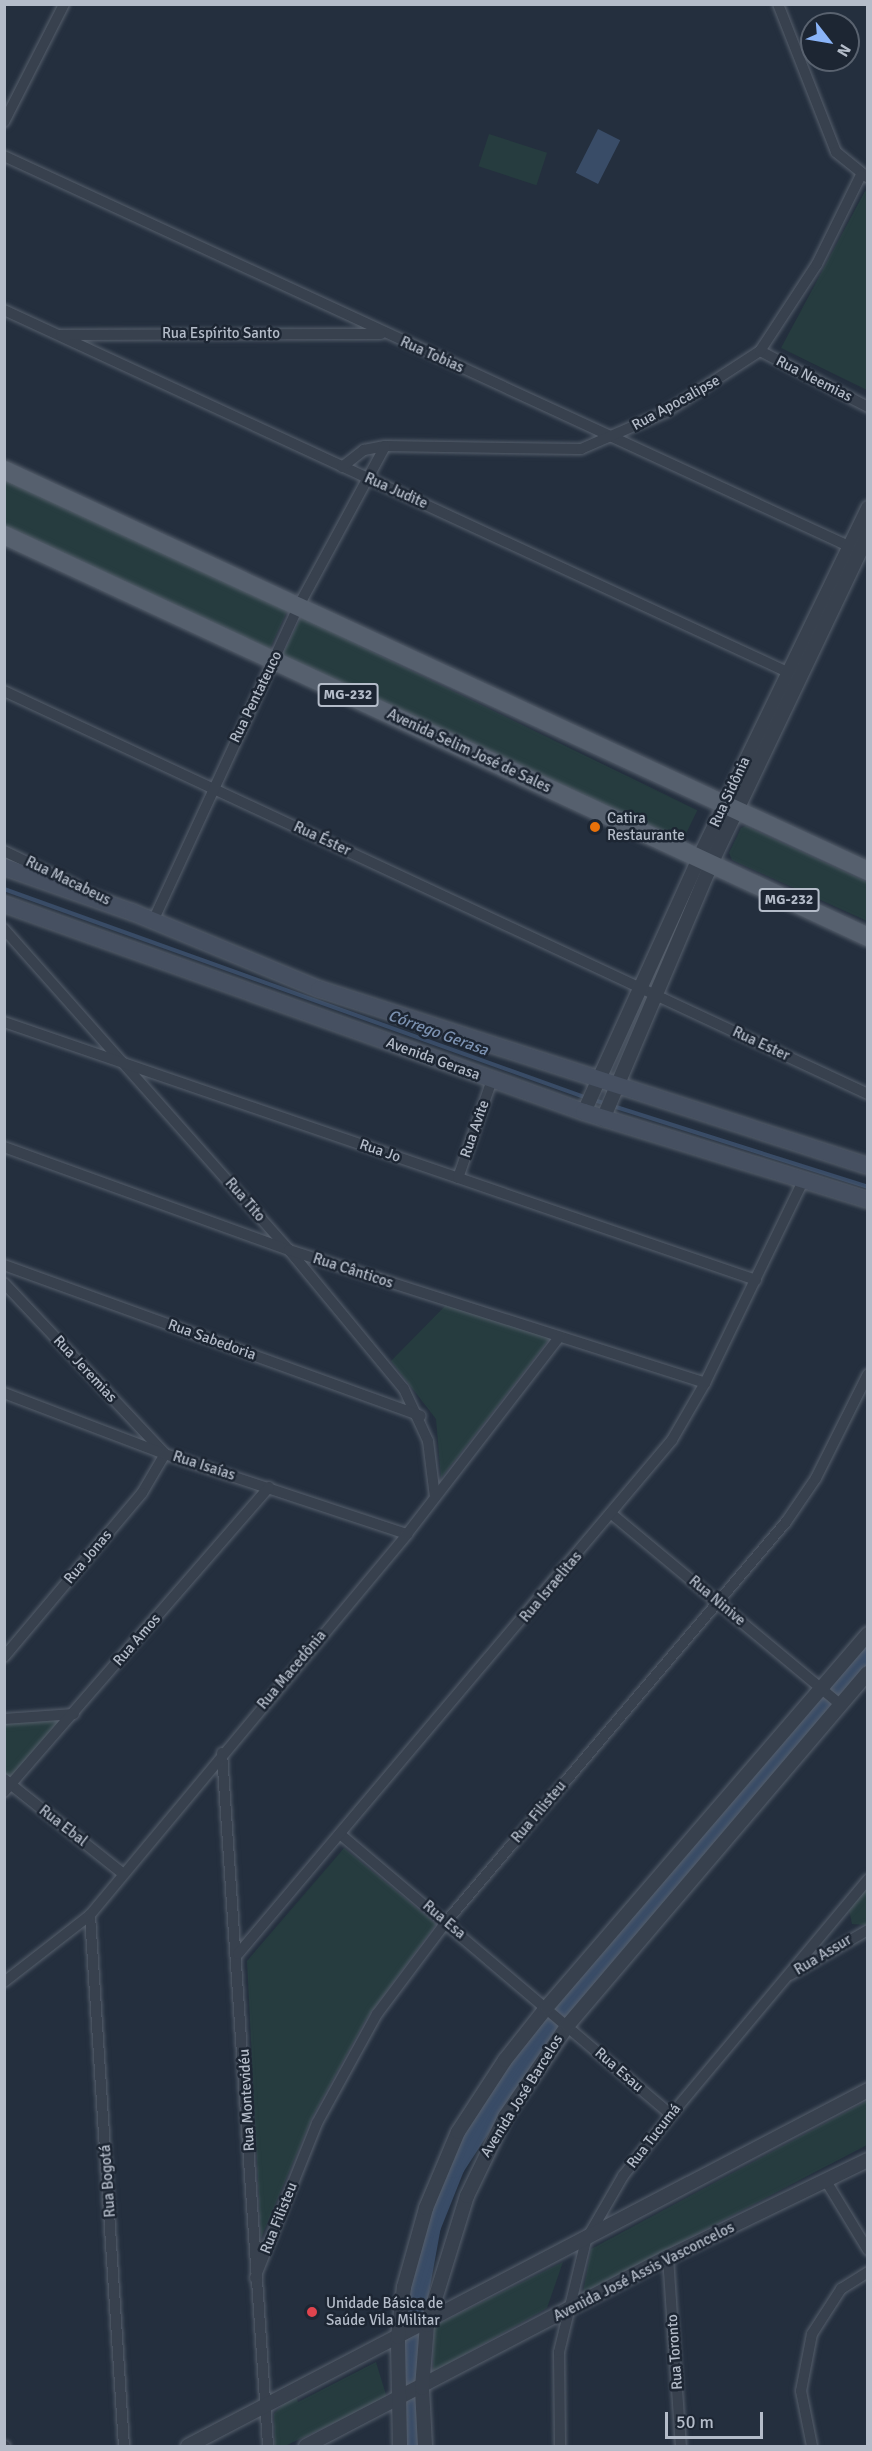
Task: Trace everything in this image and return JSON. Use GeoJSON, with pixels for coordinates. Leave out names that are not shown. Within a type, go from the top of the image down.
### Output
{"type":"FeatureCollection","features":[{"type":"Feature","properties":{"kind":"main road"},"geometry":{"type":"LineString","coordinates":[[4,470],[297,609],[730,808],[866,867]]}},
{"type":"Feature","properties":{"kind":"main road","name":"Avenida Selim José de Sales"},"geometry":{"type":"LineString","coordinates":[[4,534],[867,937]]}},
{"type":"Feature","properties":{"kind":"main road","name":"Avenida Gerasa"},"geometry":{"type":"LineString","coordinates":[[5,864],[132,912],[319,989],[596,1083],[867,1166]]}},
{"type":"Feature","properties":{"kind":"main road","name":"Avenida Gerasa"},"geometry":{"type":"LineString","coordinates":[[4,904],[492,1080],[586,1107],[604,1115],[867,1200]]}},
{"type":"Feature","properties":{"kind":"street"},"geometry":{"type":"LineString","coordinates":[[4,123],[64,4]]}},
{"type":"Feature","properties":{"kind":"street"},"geometry":{"type":"LineString","coordinates":[[778,4],[836,152],[864,176]]}},
{"type":"Feature","properties":{"kind":"street","name":"Rua Tobias"},"geometry":{"type":"LineString","coordinates":[[4,156],[385,334],[854,548]]}},
{"type":"Feature","properties":{"kind":"street","name":"Rua Apocalipse"},"geometry":{"type":"LineString","coordinates":[[342,467],[364,450],[385,446],[543,452],[581,450],[666,412],[760,351],[817,264],[864,176]]}},
{"type":"Feature","properties":{"kind":"street","name":"Rua Judite"},"geometry":{"type":"LineString","coordinates":[[4,310],[793,674]]}},
{"type":"Feature","properties":{"kind":"street","name":"Rua Espírito Santo"},"geometry":{"type":"LineString","coordinates":[[58,335],[385,334]]}},
{"type":"Feature","properties":{"kind":"street","name":"Rua Neemias"},"geometry":{"type":"LineString","coordinates":[[760,351],[867,407]]}},
{"type":"Feature","properties":{"kind":"street"},"geometry":{"type":"LineString","coordinates":[[366,477],[385,446]]}},
{"type":"Feature","properties":{"kind":"street","name":"Rua Pentateuco"},"geometry":{"type":"LineString","coordinates":[[153,921],[297,609],[366,477]]}},
{"type":"Feature","properties":{"kind":"street","name":"Rua Sidônia"},"geometry":{"type":"LineString","coordinates":[[586,1107],[639,987],[705,861],[854,548],[867,508]]}},
{"type":"Feature","properties":{"kind":"street","name":"Rua Sidônia"},"geometry":{"type":"LineString","coordinates":[[854,548],[867,535]]}},
{"type":"Feature","properties":{"kind":"street","name":"Rua Éster"},"geometry":{"type":"LineString","coordinates":[[4,691],[654,994]]}},
{"type":"Feature","properties":{"kind":"street","name":"Rua Sidônia"},"geometry":{"type":"LineString","coordinates":[[604,1115],[705,861]]}},
{"type":"Feature","properties":{"kind":"street","name":"Rua Tito"},"geometry":{"type":"LineString","coordinates":[[4,929],[289,1250],[404,1389],[420,1416],[435,1497]]}},
{"type":"Feature","properties":{"kind":"street","name":"Rua Ester"},"geometry":{"type":"LineString","coordinates":[[654,994],[867,1094]]}},
{"type":"Feature","properties":{"kind":"street","name":"Rua Jo"},"geometry":{"type":"LineString","coordinates":[[4,1022],[756,1280]]}},
{"type":"Feature","properties":{"kind":"street","name":"Rua Avite"},"geometry":{"type":"LineString","coordinates":[[458,1178],[492,1080]]}},
{"type":"Feature","properties":{"kind":"street","name":"Rua Cânticos"},"geometry":{"type":"LineString","coordinates":[[4,1147],[289,1250],[705,1383]]}},
{"type":"Feature","properties":{"kind":"street","name":"Rua Israelitas"},"geometry":{"type":"LineString","coordinates":[[238,1954],[613,1515],[672,1440],[705,1383],[804,1179]]}},
{"type":"Feature","properties":{"kind":"street","name":"Rua Sabedoria"},"geometry":{"type":"LineString","coordinates":[[4,1265],[420,1416]]}},
{"type":"Feature","properties":{"kind":"street","name":"Rua Jeremias"},"geometry":{"type":"LineString","coordinates":[[4,1283],[165,1454]]}},
{"type":"Feature","properties":{"kind":"street","name":"Rua Macedônia"},"geometry":{"type":"LineString","coordinates":[[4,1982],[90,1915],[122,1873],[407,1533],[560,1337]]}},
{"type":"Feature","properties":{"kind":"street","name":"Rua Filisteu"},"geometry":{"type":"LineString","coordinates":[[255,2278],[317,2124],[347,2063],[377,2014],[446,1922],[719,1602],[816,1478],[867,1374]]}},
{"type":"Feature","properties":{"kind":"street","name":"Rua Isaías"},"geometry":{"type":"LineString","coordinates":[[4,1393],[165,1454],[407,1533]]}},
{"type":"Feature","properties":{"kind":"street","name":"Rua Jonas"},"geometry":{"type":"LineString","coordinates":[[4,1657],[142,1493],[165,1454]]}},
{"type":"Feature","properties":{"kind":"street","name":"Rua Amos"},"geometry":{"type":"LineString","coordinates":[[7,1785],[74,1714],[269,1487]]}},
{"type":"Feature","properties":{"kind":"street","name":"Rua Ninive"},"geometry":{"type":"LineString","coordinates":[[613,1515],[824,1690]]}},
{"type":"Feature","properties":{"kind":"street","name":"Avenida José Barcelos"},"geometry":{"type":"LineString","coordinates":[[400,2446],[410,2394],[412,2251],[440,2172],[482,2093],[550,2010],[824,1690],[867,1634]]}},
{"type":"Feature","properties":{"kind":"street","name":"Avenida José Barcelos"},"geometry":{"type":"LineString","coordinates":[[425,2446],[410,2394],[412,2331],[482,2159],[565,2023],[867,1672]]}},
{"type":"Feature","properties":{"kind":"street"},"geometry":{"type":"LineString","coordinates":[[824,1690],[839,1703]]}},
{"type":"Feature","properties":{"kind":"street"},"geometry":{"type":"LineString","coordinates":[[4,1719],[74,1714]]}},
{"type":"Feature","properties":{"kind":"street","name":"Rua Montevidéu"},"geometry":{"type":"LineString","coordinates":[[222,1753],[238,1954],[255,2278],[268,2446]]}},
{"type":"Feature","properties":{"kind":"street","name":"Rua Ebal"},"geometry":{"type":"LineString","coordinates":[[7,1785],[122,1873]]}},
{"type":"Feature","properties":{"kind":"street","name":"Rua Esa"},"geometry":{"type":"LineString","coordinates":[[340,1834],[550,2010]]}},
{"type":"Feature","properties":{"kind":"street","name":"Rua Tucumá"},"geometry":{"type":"LineString","coordinates":[[560,2446],[556,2393],[567,2312],[586,2240],[623,2176],[780,1982],[867,1879]]}},
{"type":"Feature","properties":{"kind":"street","name":"Rua Bogotá"},"geometry":{"type":"LineString","coordinates":[[90,1915],[124,2446]]}},
{"type":"Feature","properties":{"kind":"street"},"geometry":{"type":"LineString","coordinates":[[833,1921],[844,1940]]}},
{"type":"Feature","properties":{"kind":"street","name":"Rua Assur"},"geometry":{"type":"LineString","coordinates":[[780,1982],[844,1940],[867,1930]]}},
{"type":"Feature","properties":{"kind":"street","name":"Avenida José Barcelos"},"geometry":{"type":"LineString","coordinates":[[550,2010],[565,2023]]}},
{"type":"Feature","properties":{"kind":"street","name":"Rua Esau"},"geometry":{"type":"LineString","coordinates":[[565,2023],[671,2115]]}},
{"type":"Feature","properties":{"kind":"street"},"geometry":{"type":"LineString","coordinates":[[188,2446],[264,2404],[412,2331],[586,2240],[867,2090]]}},
{"type":"Feature","properties":{"kind":"street","name":"Avenida José Assis Vasconcelos"},"geometry":{"type":"LineString","coordinates":[[306,2446],[410,2394],[668,2257],[867,2160]]}},
{"type":"Feature","properties":{"kind":"street"},"geometry":{"type":"LineString","coordinates":[[826,2181],[867,2250]]}},
{"type":"Feature","properties":{"kind":"street","name":"Rua Toronto"},"geometry":{"type":"LineString","coordinates":[[668,2257],[681,2446]]}},
{"type":"Feature","properties":{"kind":"street"},"geometry":{"type":"LineString","coordinates":[[812,2446],[801,2391],[812,2334],[841,2289],[867,2272]]}},
{"type":"Feature","properties":{"kind":"green space"},"geometry":{"type":"Polygon","coordinates":[[[489,134],[547,153],[537,185],[478,166],[489,134]]]}},
{"type":"Feature","properties":{"kind":"green space"},"geometry":{"type":"Polygon","coordinates":[[[865,191],[868,192],[867,390],[781,348],[865,191]]]}},
{"type":"Feature","properties":{"kind":"green space"},"geometry":{"type":"Polygon","coordinates":[[[5,478],[288,610],[267,654],[4,532],[5,478]]]}},
{"type":"Feature","properties":{"kind":"green space"},"geometry":{"type":"Polygon","coordinates":[[[301,617],[697,810],[679,849],[282,656],[301,617]]]}},
{"type":"Feature","properties":{"kind":"green space"},"geometry":{"type":"Polygon","coordinates":[[[746,826],[867,882],[867,921],[732,860],[729,853],[741,828],[746,826]]]}},
{"type":"Feature","properties":{"kind":"green space"},"geometry":{"type":"Polygon","coordinates":[[[446,1305],[550,1338],[441,1478],[436,1419],[391,1361],[446,1305]]]}},
{"type":"Feature","properties":{"kind":"green space"},"geometry":{"type":"Polygon","coordinates":[[[64,1719],[11,1780],[5,1773],[5,1722],[64,1719]]]}},
{"type":"Feature","properties":{"kind":"green space"},"geometry":{"type":"Polygon","coordinates":[[[344,1848],[436,1924],[366,2019],[312,2117],[261,2238],[247,1961],[344,1848]]]}},
{"type":"Feature","properties":{"kind":"green space"},"geometry":{"type":"Polygon","coordinates":[[[867,1886],[867,1925],[852,1924],[849,1909],[867,1886]]]}},
{"type":"Feature","properties":{"kind":"green space"},"geometry":{"type":"Polygon","coordinates":[[[867,2101],[867,2145],[583,2293],[591,2249],[867,2101]]]}},
{"type":"Feature","properties":{"kind":"green space"},"geometry":{"type":"Polygon","coordinates":[[[563,2262],[547,2308],[433,2372],[434,2326],[563,2262]]]}},
{"type":"Feature","properties":{"kind":"green space"},"geometry":{"type":"Polygon","coordinates":[[[376,2362],[387,2398],[285,2446],[275,2446],[274,2414],[295,2392],[298,2402],[376,2362]]]}},
{"type":"Feature","properties":{"kind":"water"},"geometry":{"type":"Polygon","coordinates":[[[598,129],[620,140],[598,184],[576,173],[598,129]]]}},
{"type":"Feature","properties":{"kind":"waterway","name":"Córrego Gerasa"},"geometry":{"type":"LineString","coordinates":[[4,889],[587,1098]]}},
{"type":"Feature","properties":{"kind":"waterway","name":"Córrego Gerasa"},"geometry":{"type":"LineString","coordinates":[[594,1100],[868,1187]]}},
{"type":"Feature","properties":{"kind":"waterway"},"geometry":{"type":"LineString","coordinates":[[410,2446],[408,2341],[429,2226],[453,2166],[529,2049],[868,1645]]}},
{"type":"Feature","properties":{"kind":"place","name":"Catira Restaurante"},"geometry":{"type":"Point","coordinates":[595,827]}},
{"type":"Feature","properties":{"kind":"place","name":"Unidade Básica de Saúde Vila Militar"},"geometry":{"type":"Point","coordinates":[312,2312]}}]}
